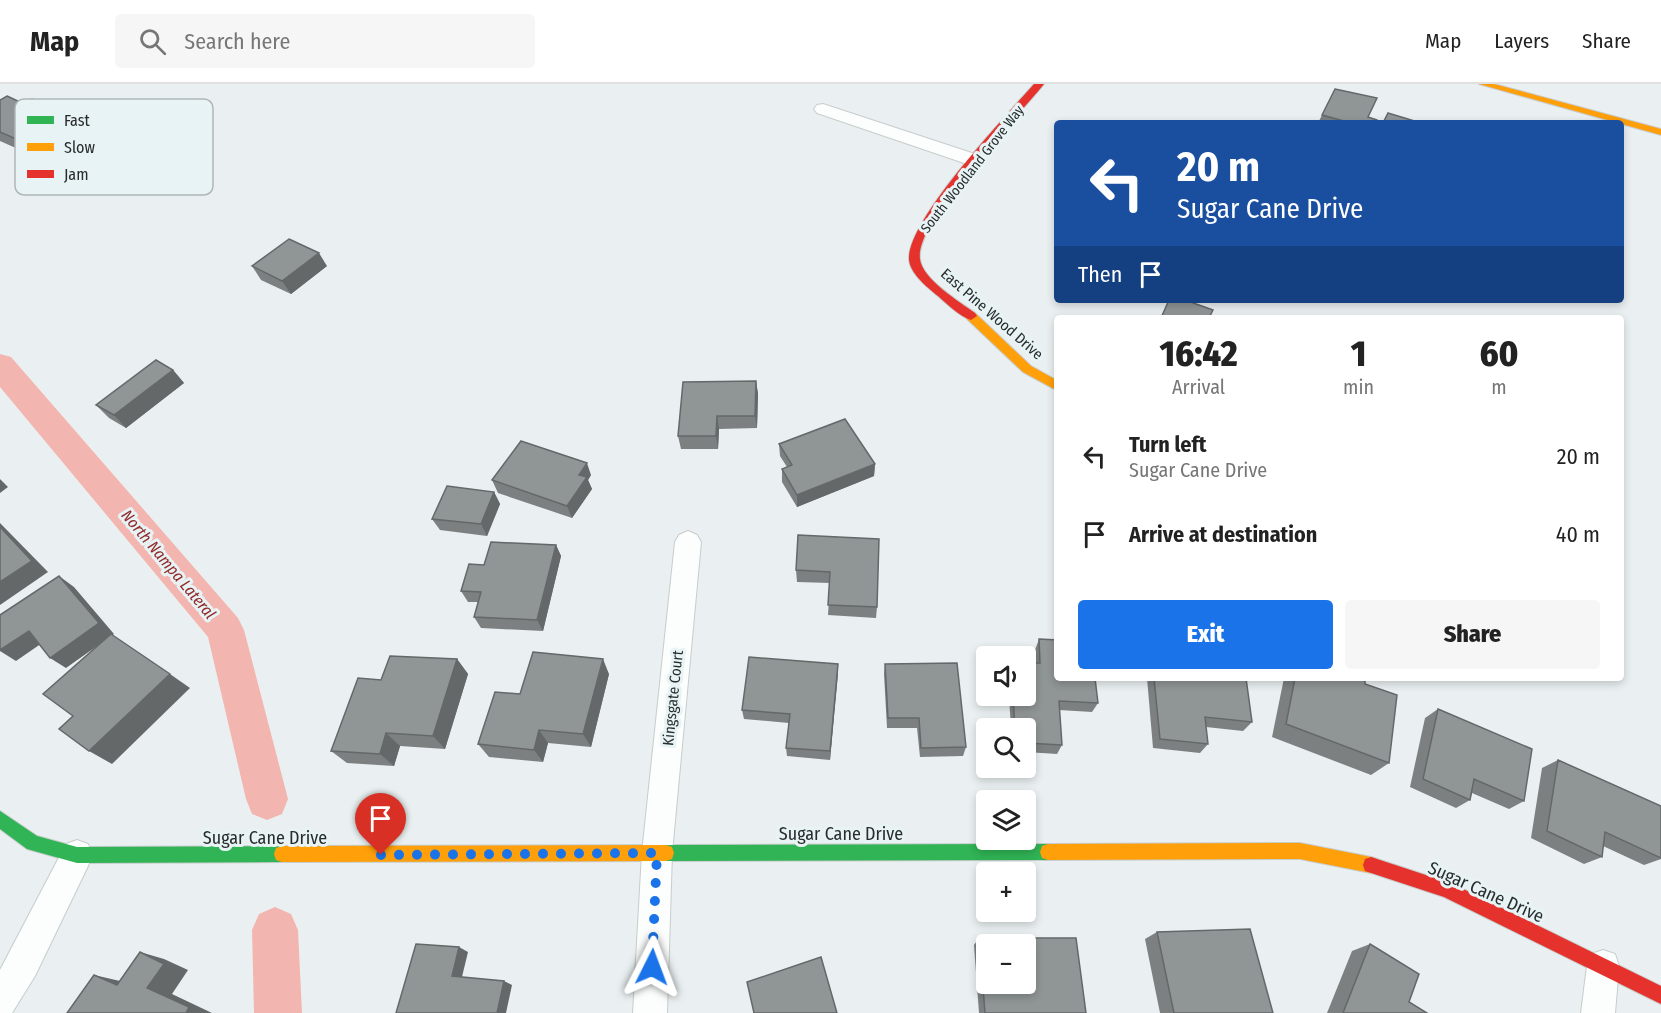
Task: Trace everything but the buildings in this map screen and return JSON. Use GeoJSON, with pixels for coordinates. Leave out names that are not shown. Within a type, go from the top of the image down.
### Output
{"type":"FeatureCollection","features":[{"type":"Feature","properties":{"kind":"street","name":"South Woodland Grove Way"},"geometry":{"type":"LineString","coordinates":[[914,258],[919,237],[974,160],[1039,84]]}},
{"type":"Feature","properties":{"kind":"street"},"geometry":{"type":"LineString","coordinates":[[1484,84],[1617,120]]}},
{"type":"Feature","properties":{"kind":"street"},"geometry":{"type":"LineString","coordinates":[[823,109],[974,160]]}},
{"type":"Feature","properties":{"kind":"street"},"geometry":{"type":"LineString","coordinates":[[1624,122],[1661,132]]}},
{"type":"Feature","properties":{"kind":"street","name":"East Pine Wood Drive"},"geometry":{"type":"LineString","coordinates":[[914,258],[921,275],[972,316],[1027,369],[1054,385]]}},
{"type":"Feature","properties":{"kind":"street","name":"Kingsgate Court"},"geometry":{"type":"LineString","coordinates":[[650,1013],[657,853],[688,542]]}},
{"type":"Feature","properties":{"kind":"street","name":"Sugar Cane Drive"},"geometry":{"type":"LineString","coordinates":[[0,819],[33,843],[77,855],[1300,851],[1371,865],[1447,890],[1661,994]]}},
{"type":"Feature","properties":{"kind":"street"},"geometry":{"type":"LineString","coordinates":[[0,1001],[23,964],[77,855]]}},
{"type":"Feature","properties":{"kind":"street"},"geometry":{"type":"LineString","coordinates":[[1598,1013],[1603,966]]}},
{"type":"Feature","properties":{"kind":"waterway","name":"North Nampa Lateral"},"geometry":{"type":"LineString","coordinates":[[0,365],[225,630],[267,799]]}},
{"type":"Feature","properties":{"kind":"waterway","name":"North Nampa Lateral"},"geometry":{"type":"LineString","coordinates":[[275,930],[278,1013]]}},
{"type":"Feature","properties":{"kind":"traffic: fast"},"geometry":{"type":"LineString","coordinates":[[0,819],[33,843],[77,855],[282,854]]}},
{"type":"Feature","properties":{"kind":"traffic: fast"},"geometry":{"type":"LineString","coordinates":[[666,853],[1048,852]]}},
{"type":"Feature","properties":{"kind":"traffic: slow"},"geometry":{"type":"LineString","coordinates":[[1484,84],[1617,120]]}},
{"type":"Feature","properties":{"kind":"traffic: slow"},"geometry":{"type":"LineString","coordinates":[[1624,122],[1661,132]]}},
{"type":"Feature","properties":{"kind":"traffic: slow"},"geometry":{"type":"LineString","coordinates":[[971,316],[1027,369],[1054,385]]}},
{"type":"Feature","properties":{"kind":"traffic: slow"},"geometry":{"type":"LineString","coordinates":[[1048,852],[1300,851],[1371,865]]}},
{"type":"Feature","properties":{"kind":"traffic: slow"},"geometry":{"type":"LineString","coordinates":[[282,854],[666,853]]}},
{"type":"Feature","properties":{"kind":"traffic: jam"},"geometry":{"type":"LineString","coordinates":[[971,316],[929,282],[916,266],[914,258],[917,242],[966,169],[1039,84]]}},
{"type":"Feature","properties":{"kind":"traffic: jam"},"geometry":{"type":"LineString","coordinates":[[1371,865],[1447,890],[1661,995]]}},
{"type":"Feature","properties":{"kind":"route"},"geometry":{"type":"LineString","coordinates":[[381,855],[657,853],[652,967]]}}]}
